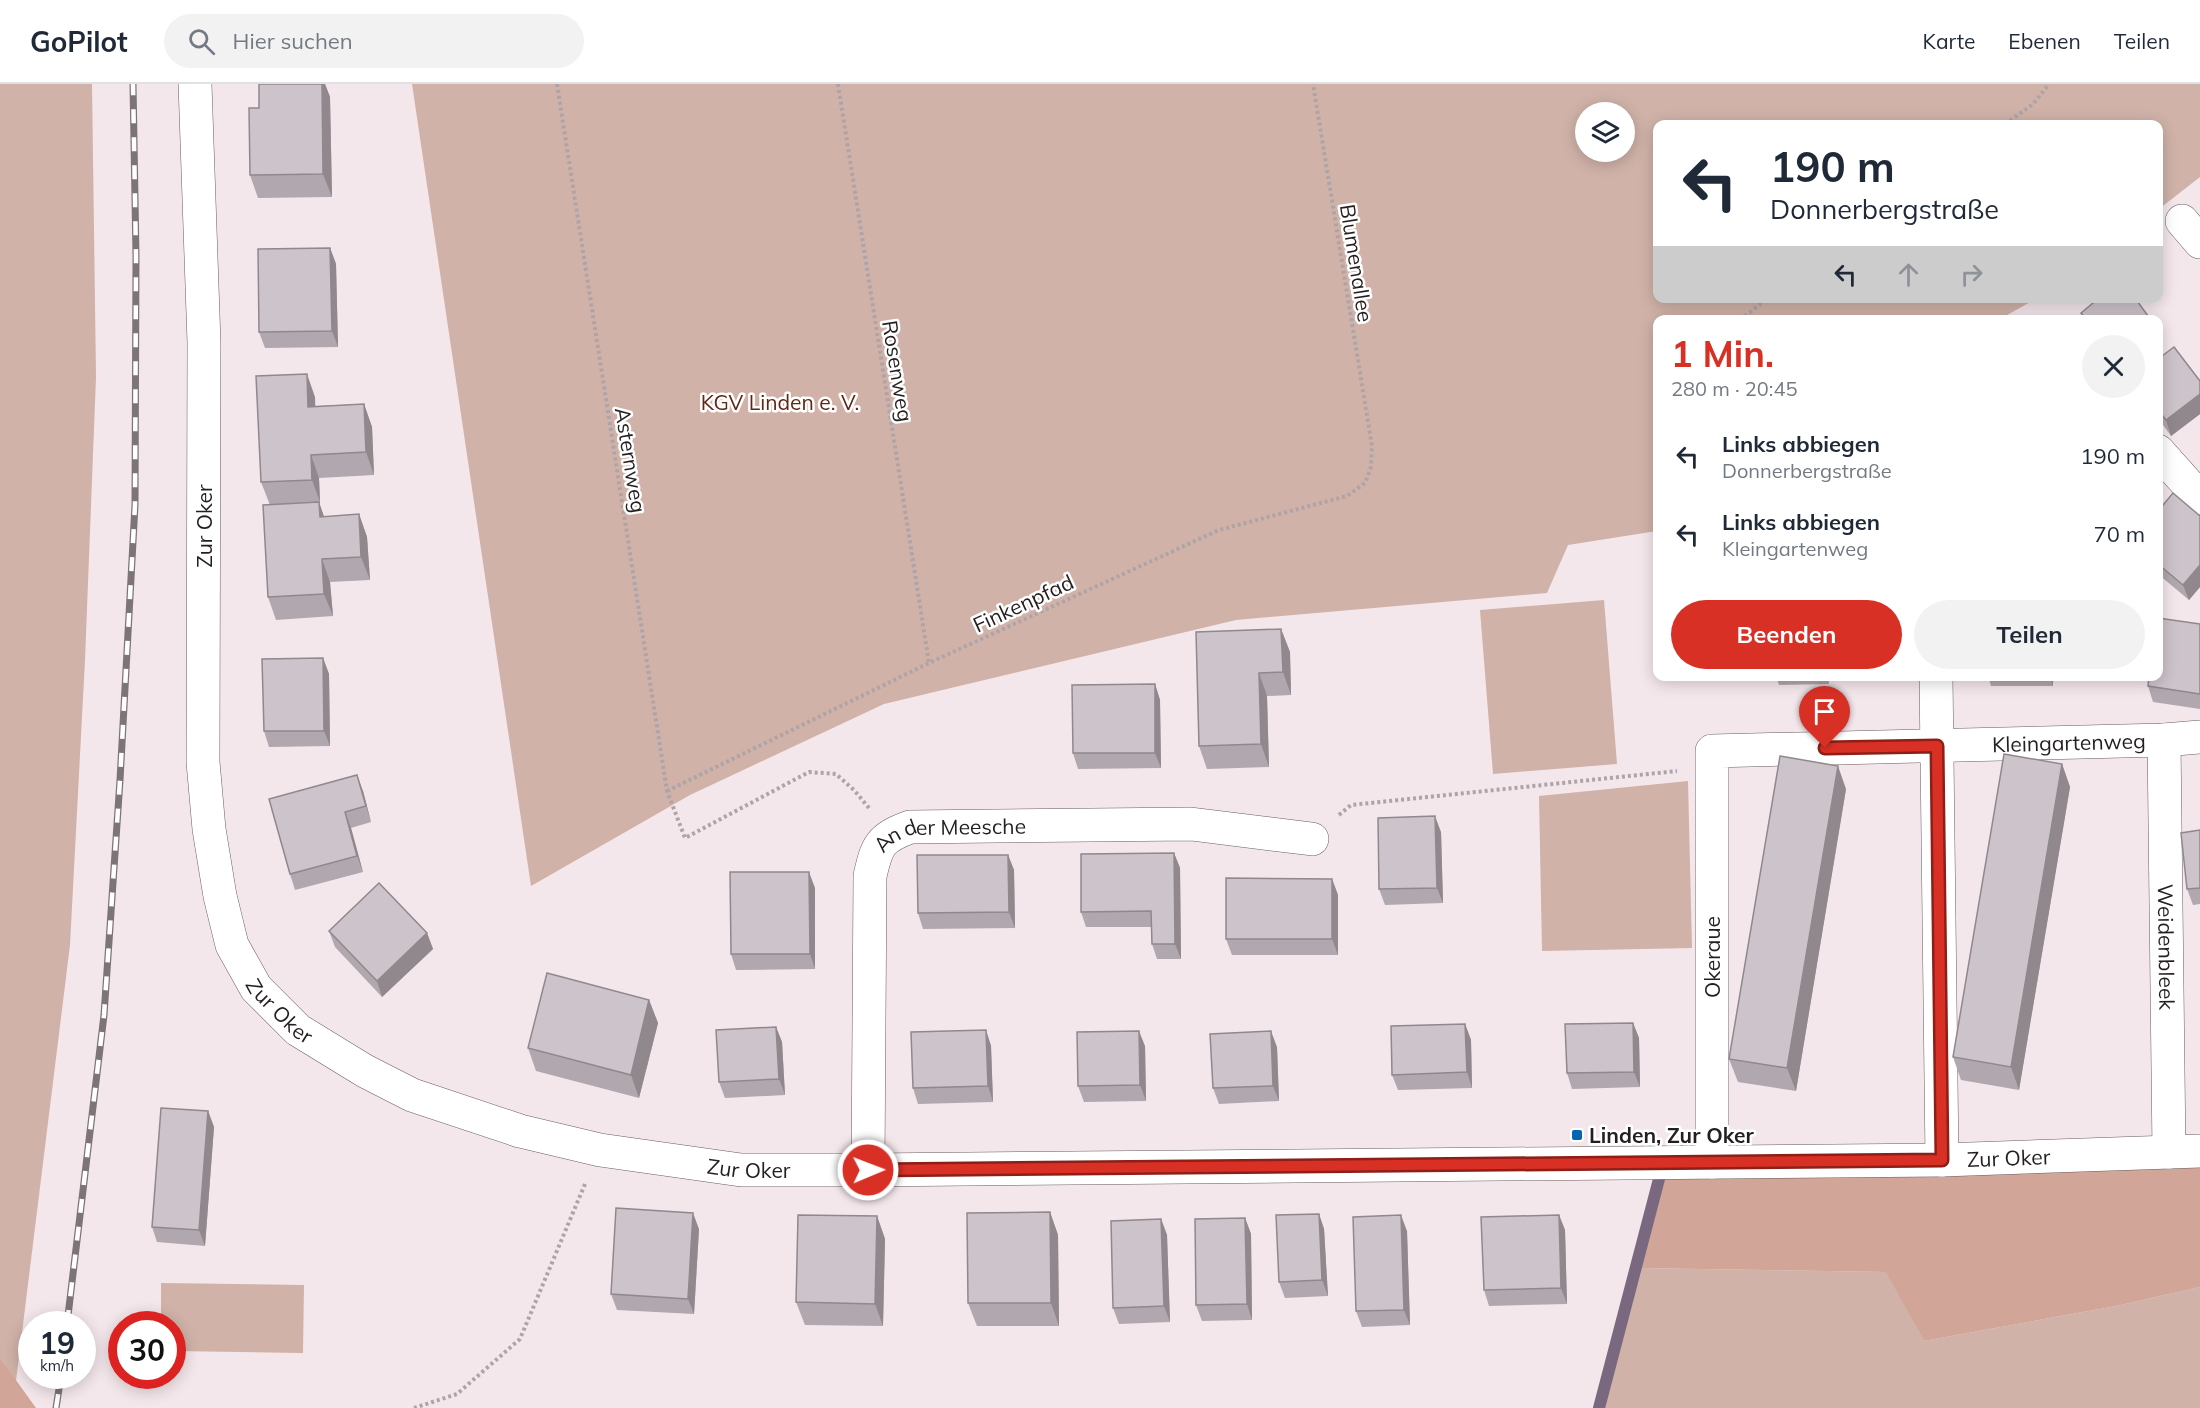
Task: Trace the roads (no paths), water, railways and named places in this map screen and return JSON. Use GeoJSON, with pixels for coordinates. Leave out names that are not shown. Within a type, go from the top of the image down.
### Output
{"type":"FeatureCollection","features":[{"type":"Feature","properties":{"kind":"street","name":"Zur Oker"},"geometry":{"type":"LineString","coordinates":[[195,84],[204,343],[203,762],[209,829],[220,896],[232,945],[256,988],[298,1030],[365,1071],[412,1095],[509,1128],[600,1150],[741,1170],[1942,1160],[2185,1152]]}},
{"type":"Feature","properties":{"kind":"street"},"geometry":{"type":"LineString","coordinates":[[2163,457],[2200,498]]}},
{"type":"Feature","properties":{"kind":"street"},"geometry":{"type":"LineString","coordinates":[[1936,681],[1942,1160]]}},
{"type":"Feature","properties":{"kind":"street","name":"Kleingartenweg"},"geometry":{"type":"LineString","coordinates":[[1712,759],[1937,746],[2200,737]]}},
{"type":"Feature","properties":{"kind":"street","name":"Weidenbleek"},"geometry":{"type":"LineString","coordinates":[[2164,740],[2185,1152]]}},
{"type":"Feature","properties":{"kind":"street","name":"Okeraue"},"geometry":{"type":"LineString","coordinates":[[1712,759],[1712,1162]]}},
{"type":"Feature","properties":{"kind":"street","name":"An der Meesche"},"geometry":{"type":"LineString","coordinates":[[868,1170],[870,876],[876,851],[890,834],[910,827],[1191,824],[1312,839]]}},
{"type":"Feature","properties":{"kind":"waterway"},"geometry":{"type":"LineString","coordinates":[[1599,1408],[1659,1179]]}},
{"type":"Feature","properties":{"kind":"railway"},"geometry":{"type":"LineString","coordinates":[[69,1311],[104,1015],[135,505],[136,256],[133,84]]}},
{"type":"Feature","properties":{"kind":"railway"},"geometry":{"type":"LineString","coordinates":[[56,1408],[59,1389]]}},
{"type":"Feature","properties":{"kind":"place","name":"Linden, Zur Oker"},"geometry":{"type":"Point","coordinates":[1577,1135]}},
{"type":"Feature","properties":{"kind":"park label","name":"KGV Linden e. V."},"geometry":{"type":"Point","coordinates":[780,402]}}]}
